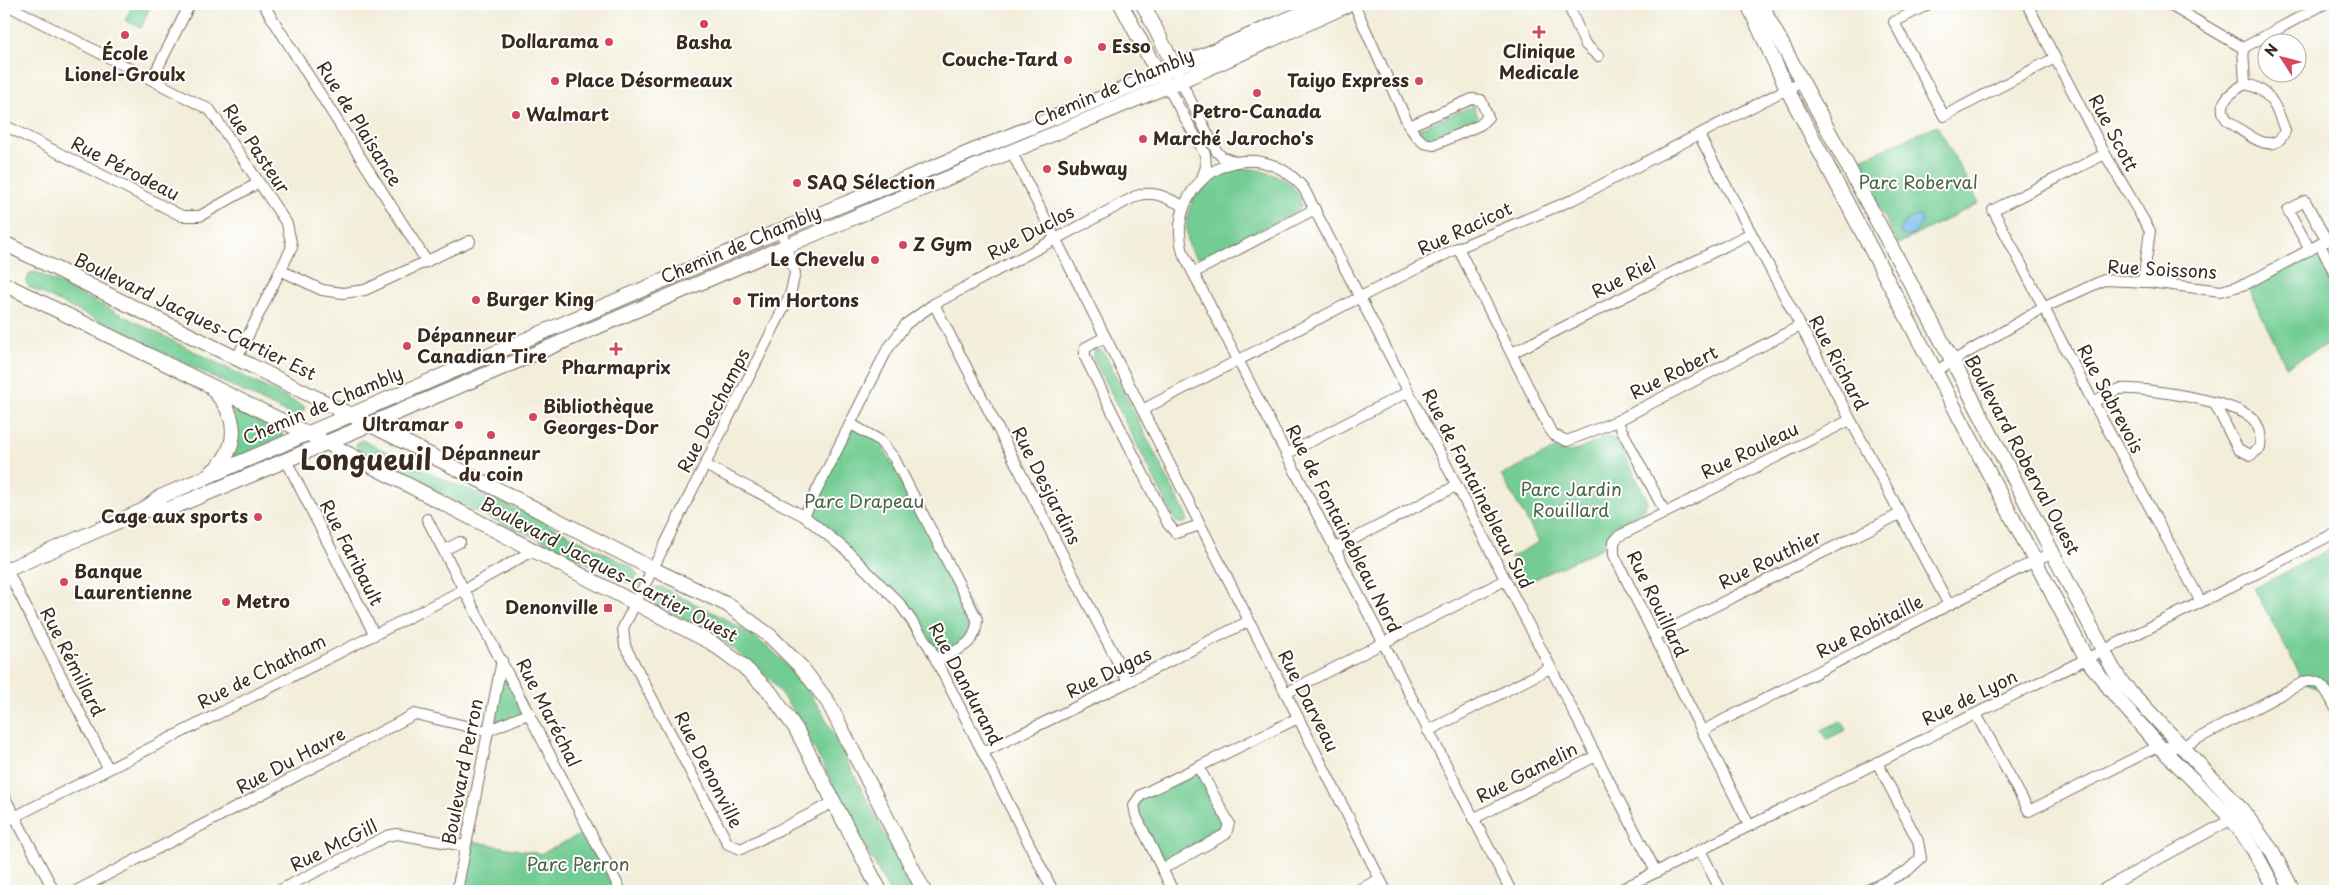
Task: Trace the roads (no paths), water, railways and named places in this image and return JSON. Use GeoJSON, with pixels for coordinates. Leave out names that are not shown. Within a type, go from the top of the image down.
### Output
{"type":"FeatureCollection","features":[{"type":"Feature","properties":{"kind":"main road"},"geometry":{"type":"LineString","coordinates":[[1121,4],[1150,59],[1164,80]]}},
{"type":"Feature","properties":{"kind":"main road"},"geometry":{"type":"LineString","coordinates":[[1143,4],[1178,75]]}},
{"type":"Feature","properties":{"kind":"main road","name":"Chemin de Chambly"},"geometry":{"type":"LineString","coordinates":[[1178,75],[1322,4]]}},
{"type":"Feature","properties":{"kind":"main road","name":"Chemin de Chambly"},"geometry":{"type":"LineString","coordinates":[[5,570],[144,510],[160,497],[780,230],[1178,75],[1350,4]]}},
{"type":"Feature","properties":{"kind":"main road","name":"Boulevard Roberval Ouest"},"geometry":{"type":"LineString","coordinates":[[1748,4],[1787,89],[2086,658],[2118,700],[2160,747],[2232,819],[2253,849],[2276,891]]}},
{"type":"Feature","properties":{"kind":"main road","name":"Boulevard Roberval Ouest"},"geometry":{"type":"LineString","coordinates":[[1763,4],[1768,18],[1953,362],[2103,651],[2123,684],[2231,798],[2260,832],[2294,891]]}},
{"type":"Feature","properties":{"kind":"main road","name":"Chemin de Chambly"},"geometry":{"type":"LineString","coordinates":[[144,510],[169,509],[286,460],[786,246],[1012,152],[1164,80]]}},
{"type":"Feature","properties":{"kind":"main road","name":"Boulevard Jacques-Cartier Est"},"geometry":{"type":"LineString","coordinates":[[4,243],[236,360],[369,424]]}},
{"type":"Feature","properties":{"kind":"main road"},"geometry":{"type":"LineString","coordinates":[[4,284],[210,387],[326,442]]}},
{"type":"Feature","properties":{"kind":"main road"},"geometry":{"type":"LineString","coordinates":[[206,477],[222,462],[230,450],[233,434],[231,417],[220,398],[210,387]]}},
{"type":"Feature","properties":{"kind":"main road"},"geometry":{"type":"LineString","coordinates":[[392,414],[389,424],[395,437]]}},
{"type":"Feature","properties":{"kind":"main road","name":"Boulevard Jacques-Cartier Ouest"},"geometry":{"type":"LineString","coordinates":[[369,424],[653,569],[728,605],[770,636],[802,668],[828,702],[924,891]]}},
{"type":"Feature","properties":{"kind":"main road","name":"Boulevard Jacques-Cartier Ouest"},"geometry":{"type":"LineString","coordinates":[[326,442],[712,643],[742,665],[763,686],[796,729],[880,891]]}},
{"type":"Feature","properties":{"kind":"street","name":"Rue Pasteur"},"geometry":{"type":"LineString","coordinates":[[5,4],[210,110],[287,224],[292,247],[236,360]]}},
{"type":"Feature","properties":{"kind":"street"},"geometry":{"type":"LineString","coordinates":[[152,79],[190,4]]}},
{"type":"Feature","properties":{"kind":"street","name":"Rue de Plaisance"},"geometry":{"type":"LineString","coordinates":[[263,4],[427,262]]}},
{"type":"Feature","properties":{"kind":"street"},"geometry":{"type":"LineString","coordinates":[[1354,4],[1409,126],[1424,143],[1434,145],[1480,125],[1488,117],[1481,100],[1472,99],[1409,126]]}},
{"type":"Feature","properties":{"kind":"street"},"geometry":{"type":"LineString","coordinates":[[1568,4],[1585,44],[1598,56]]}},
{"type":"Feature","properties":{"kind":"street"},"geometry":{"type":"LineString","coordinates":[[1929,4],[1894,22],[1944,116],[2055,58]]}},
{"type":"Feature","properties":{"kind":"street","name":"Rue Scott"},"geometry":{"type":"LineString","coordinates":[[2027,4],[2105,154],[2150,231],[2143,282]]}},
{"type":"Feature","properties":{"kind":"street"},"geometry":{"type":"LineString","coordinates":[[2168,4],[2243,48]]}},
{"type":"Feature","properties":{"kind":"street"},"geometry":{"type":"LineString","coordinates":[[2243,48],[2324,4]]}},
{"type":"Feature","properties":{"kind":"street"},"geometry":{"type":"LineString","coordinates":[[2243,48],[2245,84]]}},
{"type":"Feature","properties":{"kind":"street"},"geometry":{"type":"LineString","coordinates":[[1178,75],[1217,152],[1222,157],[1236,162]]}},
{"type":"Feature","properties":{"kind":"street"},"geometry":{"type":"LineString","coordinates":[[1164,80],[1205,154],[1206,167],[1202,179]]}},
{"type":"Feature","properties":{"kind":"street","name":"Rue Racicot"},"geometry":{"type":"LineString","coordinates":[[1142,410],[1458,248],[1572,200],[1802,82]]}},
{"type":"Feature","properties":{"kind":"street"},"geometry":{"type":"LineString","coordinates":[[2245,84],[2256,86],[2265,91],[2279,113],[2285,132],[2282,138],[2275,144],[2267,145],[2228,121],[2223,115],[2222,106],[2228,93],[2245,84]]}},
{"type":"Feature","properties":{"kind":"street","name":"Rue Pérodeau"},"geometry":{"type":"LineString","coordinates":[[4,125],[182,216],[200,216],[258,183]]}},
{"type":"Feature","properties":{"kind":"street","name":"Rue Richard"},"geometry":{"type":"LineString","coordinates":[[1699,135],[1949,606]]}},
{"type":"Feature","properties":{"kind":"street","name":"Rue Darveau"},"geometry":{"type":"LineString","coordinates":[[1012,152],[1386,891]]}},
{"type":"Feature","properties":{"kind":"street","name":"Rue Sabrevois"},"geometry":{"type":"LineString","coordinates":[[2105,154],[1993,210],[2043,308],[2201,602]]}},
{"type":"Feature","properties":{"kind":"street","name":"Rue de Fontainebleau Sud"},"geometry":{"type":"LineString","coordinates":[[1236,162],[1257,161],[1284,170],[1299,183],[1315,209],[1656,872]]}},
{"type":"Feature","properties":{"kind":"street"},"geometry":{"type":"LineString","coordinates":[[1202,179],[1222,167],[1236,162]]}},
{"type":"Feature","properties":{"kind":"street","name":"Rue de Fontainebleau Nord"},"geometry":{"type":"LineString","coordinates":[[1202,179],[1184,206],[1180,223],[1180,237],[1184,253],[1334,549],[1511,891]]}},
{"type":"Feature","properties":{"kind":"street","name":"Rue Duclos"},"geometry":{"type":"LineString","coordinates":[[804,516],[887,350],[906,324],[934,304],[1140,194],[1156,194],[1184,206]]}},
{"type":"Feature","properties":{"kind":"street"},"geometry":{"type":"LineString","coordinates":[[2310,250],[2288,210],[2305,201],[2327,241],[2335,274]]}},
{"type":"Feature","properties":{"kind":"street"},"geometry":{"type":"LineString","coordinates":[[1193,273],[1315,209]]}},
{"type":"Feature","properties":{"kind":"street","name":"Rue Deschamps"},"geometry":{"type":"LineString","coordinates":[[636,604],[790,295],[796,273],[780,230]]}},
{"type":"Feature","properties":{"kind":"street","name":"Rue Riel"},"geometry":{"type":"LineString","coordinates":[[1512,353],[1751,233]]}},
{"type":"Feature","properties":{"kind":"street"},"geometry":{"type":"LineString","coordinates":[[280,270],[322,290],[343,293],[365,290],[470,241]]}},
{"type":"Feature","properties":{"kind":"street","name":"Rue Soissons"},"geometry":{"type":"LineString","coordinates":[[1936,371],[2043,308],[2104,280],[2143,282],[2221,291],[2246,284],[2327,241]]}},
{"type":"Feature","properties":{"kind":"street"},"geometry":{"type":"LineString","coordinates":[[1458,248],[1512,353]]}},
{"type":"Feature","properties":{"kind":"street","name":"Rue Desjardins"},"geometry":{"type":"LineString","coordinates":[[934,304],[1128,682]]}},
{"type":"Feature","properties":{"kind":"street","name":"Rue Robert"},"geometry":{"type":"LineString","coordinates":[[1512,353],[1549,428],[1560,440],[1574,440],[1617,421],[1800,326]]}},
{"type":"Feature","properties":{"kind":"street"},"geometry":{"type":"LineString","coordinates":[[1105,337],[1085,348],[1085,358],[1168,524],[1176,533],[1200,525]]}},
{"type":"Feature","properties":{"kind":"street"},"geometry":{"type":"LineString","coordinates":[[2093,402],[2119,389],[2189,396],[2215,404],[2238,408],[2253,419],[2262,435],[2260,448],[2251,455],[2238,449],[2215,404]]}},
{"type":"Feature","properties":{"kind":"street"},"geometry":{"type":"LineString","coordinates":[[1286,454],[1408,392]]}},
{"type":"Feature","properties":{"kind":"street","name":"Rue Rouleau"},"geometry":{"type":"LineString","coordinates":[[1665,512],[1850,420]]}},
{"type":"Feature","properties":{"kind":"street"},"geometry":{"type":"LineString","coordinates":[[1617,421],[1665,512]]}},
{"type":"Feature","properties":{"kind":"street"},"geometry":{"type":"LineString","coordinates":[[851,424],[879,440],[894,458],[977,619],[977,632],[970,642],[936,660]]}},
{"type":"Feature","properties":{"kind":"street","name":"Rue Faribault"},"geometry":{"type":"LineString","coordinates":[[286,460],[374,634]]}},
{"type":"Feature","properties":{"kind":"street","name":"Rue Dandurand"},"geometry":{"type":"LineString","coordinates":[[705,464],[804,516],[846,550],[900,604],[929,646],[1053,891]]}},
{"type":"Feature","properties":{"kind":"street"},"geometry":{"type":"LineString","coordinates":[[1334,549],[1456,486]]}},
{"type":"Feature","properties":{"kind":"street","name":"Rue Rouillard"},"geometry":{"type":"LineString","coordinates":[[1665,512],[1619,536],[1613,549],[1614,555],[1749,825]]}},
{"type":"Feature","properties":{"kind":"street","name":"Rue Routhier"},"geometry":{"type":"LineString","coordinates":[[1655,636],[1900,514]]}},
{"type":"Feature","properties":{"kind":"street","name":"Rue Maréchal"},"geometry":{"type":"LineString","coordinates":[[427,519],[622,891]]}},
{"type":"Feature","properties":{"kind":"street","name":"Rue de Lyon"},"geometry":{"type":"LineString","coordinates":[[1618,891],[2103,651],[2335,533]]}},
{"type":"Feature","properties":{"kind":"street"},"geometry":{"type":"LineString","coordinates":[[444,550],[460,542]]}},
{"type":"Feature","properties":{"kind":"street","name":"Rue de Chatham"},"geometry":{"type":"LineString","coordinates":[[4,822],[464,589],[534,550]]}},
{"type":"Feature","properties":{"kind":"street","name":"Rue Robitaille"},"geometry":{"type":"LineString","coordinates":[[1702,731],[2052,552]]}},
{"type":"Feature","properties":{"kind":"street","name":"Rue Rémillard"},"geometry":{"type":"LineString","coordinates":[[5,570],[108,768]]}},
{"type":"Feature","properties":{"kind":"street"},"geometry":{"type":"LineString","coordinates":[[1286,694],[1506,580]]}},
{"type":"Feature","properties":{"kind":"street","name":"Rue Denonville"},"geometry":{"type":"LineString","coordinates":[[636,604],[623,628],[625,646],[728,844],[741,849],[834,802]]}},
{"type":"Feature","properties":{"kind":"street","name":"Rue Dugas"},"geometry":{"type":"LineString","coordinates":[[983,752],[1249,621]]}},
{"type":"Feature","properties":{"kind":"street","name":"Boulevard Perron"},"geometry":{"type":"LineString","coordinates":[[457,891],[502,660]]}},
{"type":"Feature","properties":{"kind":"street"},"geometry":{"type":"LineString","coordinates":[[1428,731],[1550,668]]}},
{"type":"Feature","properties":{"kind":"street"},"geometry":{"type":"LineString","coordinates":[[1976,714],[2030,811],[2160,747],[2182,747],[2311,680],[2321,684],[2335,707]]}},
{"type":"Feature","properties":{"kind":"street"},"geometry":{"type":"LineString","coordinates":[[487,731],[530,713]]}},
{"type":"Feature","properties":{"kind":"street","name":"Rue Du Havre"},"geometry":{"type":"LineString","coordinates":[[76,891],[415,714],[487,731]]}},
{"type":"Feature","properties":{"kind":"street"},"geometry":{"type":"LineString","coordinates":[[1173,891],[1136,816],[1134,804],[1141,795],[1298,718]]}},
{"type":"Feature","properties":{"kind":"street","name":"Rue Gamelin"},"geometry":{"type":"LineString","coordinates":[[1473,819],[1596,756]]}},
{"type":"Feature","properties":{"kind":"street"},"geometry":{"type":"LineString","coordinates":[[1866,891],[1907,871],[1921,858],[1918,840],[1877,762]]}},
{"type":"Feature","properties":{"kind":"street"},"geometry":{"type":"LineString","coordinates":[[1162,869],[1226,834],[1229,823],[1199,768]]}},
{"type":"Feature","properties":{"kind":"street"},"geometry":{"type":"LineString","coordinates":[[4,796],[54,891]]}},
{"type":"Feature","properties":{"kind":"street"},"geometry":{"type":"LineString","coordinates":[[2100,891],[2232,819]]}},
{"type":"Feature","properties":{"kind":"street","name":"Rue McGill"},"geometry":{"type":"LineString","coordinates":[[278,891],[387,836],[397,834],[465,846]]}},
{"type":"Feature","properties":{"kind":"street"},"geometry":{"type":"LineString","coordinates":[[1700,850],[1720,891]]}},
{"type":"Feature","properties":{"kind":"street"},"geometry":{"type":"LineString","coordinates":[[1356,891],[1380,879]]}},
{"type":"Feature","properties":{"kind":"water"},"geometry":{"type":"Polygon","coordinates":[[[1917,216],[1921,217],[1922,223],[1913,235],[1907,237],[1901,233],[1900,229],[1906,221],[1917,216]]]}},
{"type":"Feature","properties":{"kind":"place","name":"Basha"},"geometry":{"type":"Point","coordinates":[704,24]}},
{"type":"Feature","properties":{"kind":"place","name":"Clinique Medicale"},"geometry":{"type":"Point","coordinates":[1539,32]}},
{"type":"Feature","properties":{"kind":"place","name":"École Lionel-Groulx"},"geometry":{"type":"Point","coordinates":[125,35]}},
{"type":"Feature","properties":{"kind":"place","name":"Dollarama"},"geometry":{"type":"Point","coordinates":[609,42]}},
{"type":"Feature","properties":{"kind":"place","name":"Esso"},"geometry":{"type":"Point","coordinates":[1102,47]}},
{"type":"Feature","properties":{"kind":"place","name":"Couche-Tard"},"geometry":{"type":"Point","coordinates":[1068,60]}},
{"type":"Feature","properties":{"kind":"place","name":"Place Désormeaux"},"geometry":{"type":"Point","coordinates":[555,81]}},
{"type":"Feature","properties":{"kind":"place","name":"Taiyo Express"},"geometry":{"type":"Point","coordinates":[1419,81]}},
{"type":"Feature","properties":{"kind":"place","name":"Petro-Canada"},"geometry":{"type":"Point","coordinates":[1257,93]}},
{"type":"Feature","properties":{"kind":"place","name":"Walmart"},"geometry":{"type":"Point","coordinates":[516,115]}},
{"type":"Feature","properties":{"kind":"place","name":"Marché Jarocho's"},"geometry":{"type":"Point","coordinates":[1143,139]}},
{"type":"Feature","properties":{"kind":"place","name":"Subway"},"geometry":{"type":"Point","coordinates":[1047,169]}},
{"type":"Feature","properties":{"kind":"place","name":"SAQ Sélection"},"geometry":{"type":"Point","coordinates":[797,183]}},
{"type":"Feature","properties":{"kind":"place","name":"Z Gym"},"geometry":{"type":"Point","coordinates":[903,245]}},
{"type":"Feature","properties":{"kind":"place","name":"Le Chevelu"},"geometry":{"type":"Point","coordinates":[875,260]}},
{"type":"Feature","properties":{"kind":"place","name":"Burger King"},"geometry":{"type":"Point","coordinates":[476,300]}},
{"type":"Feature","properties":{"kind":"place","name":"Tim Hortons"},"geometry":{"type":"Point","coordinates":[737,301]}},
{"type":"Feature","properties":{"kind":"place","name":"Dépanneur Canadian Tire"},"geometry":{"type":"Point","coordinates":[407,346]}},
{"type":"Feature","properties":{"kind":"place","name":"Pharmaprix"},"geometry":{"type":"Point","coordinates":[616,349]}},
{"type":"Feature","properties":{"kind":"place","name":"Bibliothèque Georges-Dor"},"geometry":{"type":"Point","coordinates":[533,417]}},
{"type":"Feature","properties":{"kind":"place","name":"Ultramar"},"geometry":{"type":"Point","coordinates":[459,425]}},
{"type":"Feature","properties":{"kind":"place","name":"Dépanneur du coin"},"geometry":{"type":"Point","coordinates":[491,435]}},
{"type":"Feature","properties":{"kind":"place","name":"Cage aux sports"},"geometry":{"type":"Point","coordinates":[258,517]}},
{"type":"Feature","properties":{"kind":"place","name":"Banque Laurentienne"},"geometry":{"type":"Point","coordinates":[64,582]}},
{"type":"Feature","properties":{"kind":"place","name":"Metro"},"geometry":{"type":"Point","coordinates":[226,602]}},
{"type":"Feature","properties":{"kind":"place","name":"Denonville"},"geometry":{"type":"Point","coordinates":[608,608]}},
{"type":"Feature","properties":{"kind":"district","name":"Longueuil"},"geometry":{"type":"Point","coordinates":[366,460]}},
{"type":"Feature","properties":{"kind":"park label","name":"Parc Roberval"},"geometry":{"type":"Point","coordinates":[1918,183]}},
{"type":"Feature","properties":{"kind":"park label","name":"Parc Jardin Rouillard"},"geometry":{"type":"Point","coordinates":[1571,500]}},
{"type":"Feature","properties":{"kind":"park label","name":"Parc Drapeau"},"geometry":{"type":"Point","coordinates":[864,502]}},
{"type":"Feature","properties":{"kind":"park label","name":"Parc Perron"},"geometry":{"type":"Point","coordinates":[578,865]}}]}
